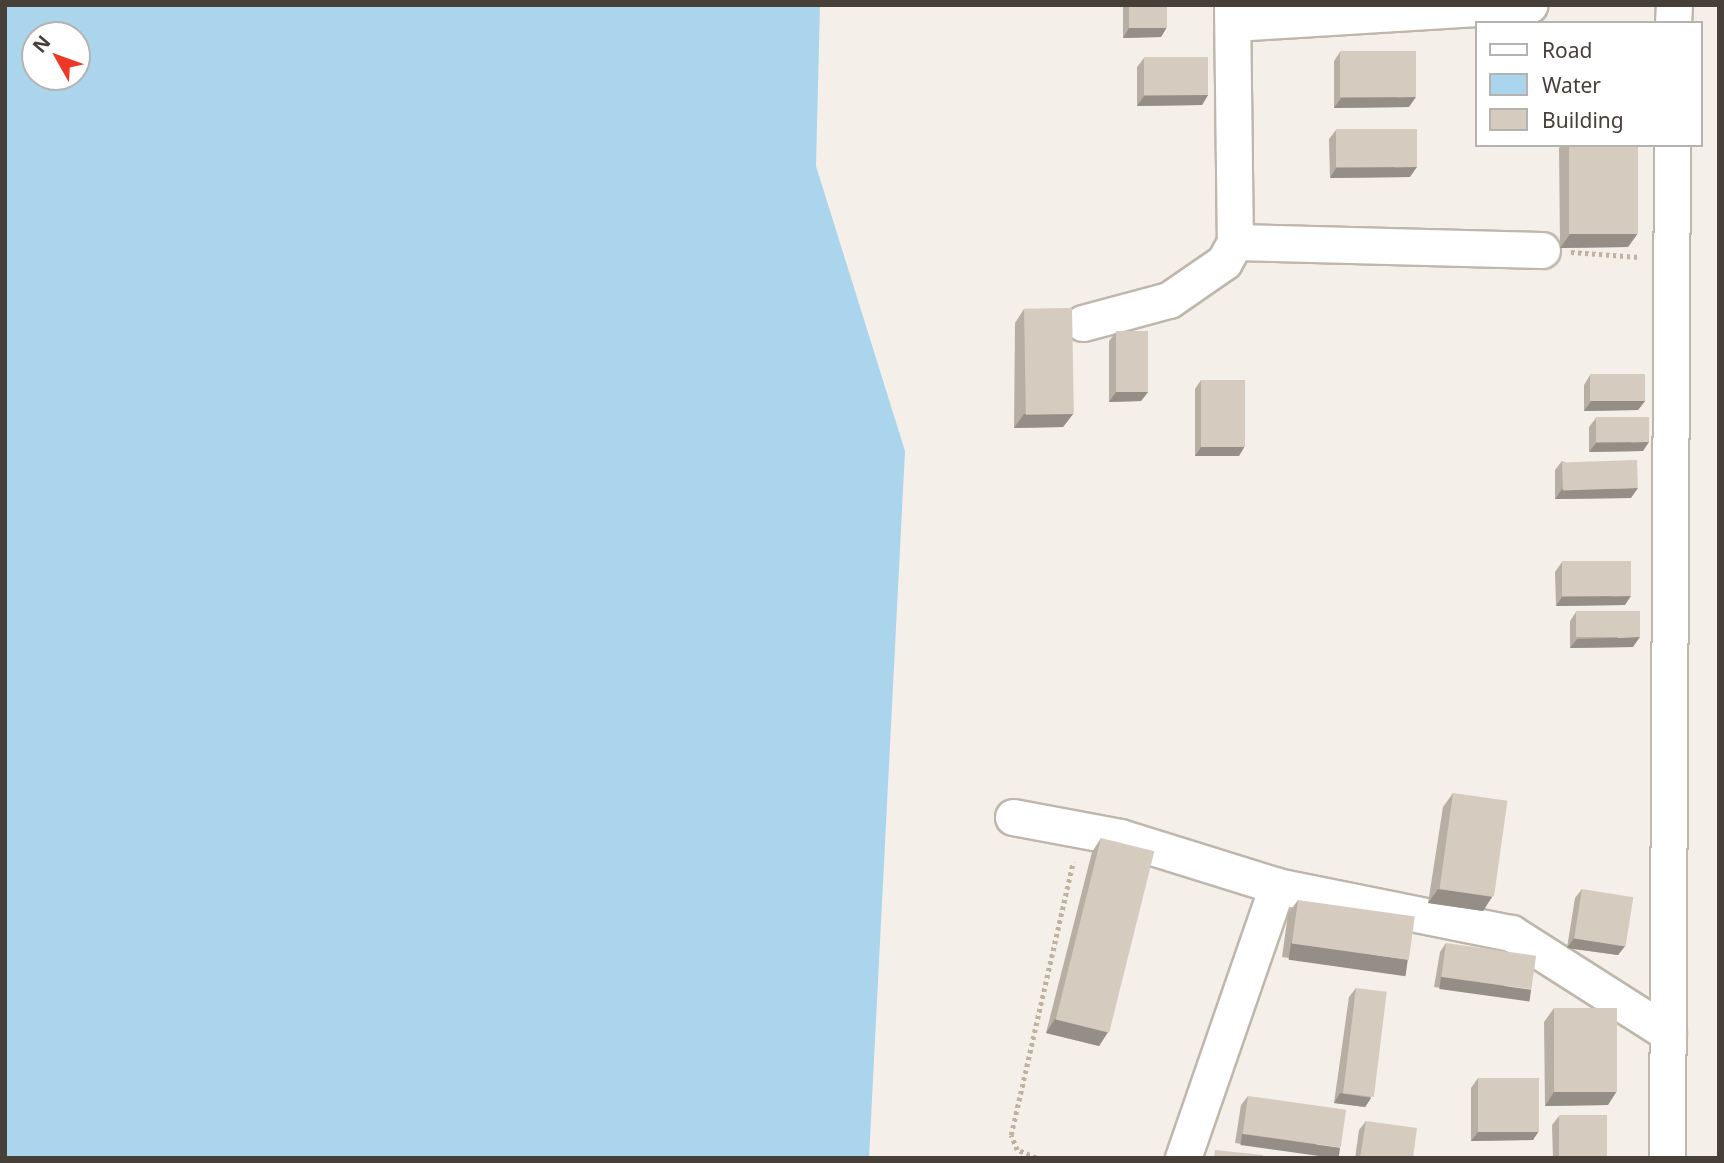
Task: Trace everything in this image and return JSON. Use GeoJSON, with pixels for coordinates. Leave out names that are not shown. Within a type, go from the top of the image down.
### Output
{"type":"FeatureCollection","features":[{"type":"Feature","properties":{"kind":"street"},"geometry":{"type":"LineString","coordinates":[[1083,323],[1168,300],[1224,262],[1235,242],[1232,14],[1529,5]]}},
{"type":"Feature","properties":{"kind":"street"},"geometry":{"type":"LineString","coordinates":[[1667,1158],[1672,147]]}},
{"type":"Feature","properties":{"kind":"street"},"geometry":{"type":"LineString","coordinates":[[1235,242],[1542,250]]}},
{"type":"Feature","properties":{"kind":"street"},"geometry":{"type":"LineString","coordinates":[[1013,817],[1081,827],[1277,886],[1511,933],[1668,1033]]}},
{"type":"Feature","properties":{"kind":"street"},"geometry":{"type":"LineString","coordinates":[[1183,1158],[1277,886]]}},
{"type":"Feature","properties":{"kind":"path"},"geometry":{"type":"LineString","coordinates":[[1542,250],[1671,259]]}},
{"type":"Feature","properties":{"kind":"path"},"geometry":{"type":"LineString","coordinates":[[1036,1158],[1017,1150],[1011,1135],[1081,827]]}},
{"type":"Feature","properties":{"kind":"water"},"geometry":{"type":"Polygon","coordinates":[[[5,5],[820,5],[816,166],[905,451],[869,1158],[5,1158],[5,5]]]}},
{"type":"Feature","properties":{"kind":"building"},"geometry":{"type":"Polygon","coordinates":[[[1129,5],[1167,5],[1167,28],[1129,28],[1129,5]]]}},
{"type":"Feature","properties":{"kind":"building"},"geometry":{"type":"Polygon","coordinates":[[[1340,51],[1416,51],[1416,97],[1340,97],[1340,51]]]}},
{"type":"Feature","properties":{"kind":"building"},"geometry":{"type":"Polygon","coordinates":[[[1144,57],[1208,57],[1208,95],[1144,95],[1144,57]]]}},
{"type":"Feature","properties":{"kind":"building"},"geometry":{"type":"Polygon","coordinates":[[[1336,129],[1417,129],[1417,167],[1336,167],[1336,129]]]}},
{"type":"Feature","properties":{"kind":"building"},"geometry":{"type":"Polygon","coordinates":[[[1569,147],[1638,147],[1638,234],[1569,234],[1569,147]]]}},
{"type":"Feature","properties":{"kind":"building"},"geometry":{"type":"Polygon","coordinates":[[[1072,308],[1074,414],[1026,415],[1024,309],[1072,308]]]}},
{"type":"Feature","properties":{"kind":"building"},"geometry":{"type":"Polygon","coordinates":[[[1116,331],[1148,331],[1148,392],[1116,392],[1116,331]]]}},
{"type":"Feature","properties":{"kind":"building"},"geometry":{"type":"Polygon","coordinates":[[[1590,374],[1645,374],[1645,401],[1590,401],[1590,374]]]}},
{"type":"Feature","properties":{"kind":"building"},"geometry":{"type":"Polygon","coordinates":[[[1201,380],[1245,380],[1245,447],[1201,447],[1201,380]]]}},
{"type":"Feature","properties":{"kind":"building"},"geometry":{"type":"Polygon","coordinates":[[[1596,417],[1649,417],[1649,442],[1596,442],[1596,417]]]}},
{"type":"Feature","properties":{"kind":"building"},"geometry":{"type":"Polygon","coordinates":[[[1637,460],[1638,488],[1563,491],[1562,463],[1637,460]]]}},
{"type":"Feature","properties":{"kind":"building"},"geometry":{"type":"Polygon","coordinates":[[[1562,561],[1631,561],[1631,596],[1562,596],[1562,561]]]}},
{"type":"Feature","properties":{"kind":"building"},"geometry":{"type":"Polygon","coordinates":[[[1576,611],[1640,611],[1640,637],[1576,637],[1576,611]]]}},
{"type":"Feature","properties":{"kind":"building"},"geometry":{"type":"Polygon","coordinates":[[[1453,793],[1507,801],[1494,897],[1440,889],[1453,793]]]}},
{"type":"Feature","properties":{"kind":"building"},"geometry":{"type":"Polygon","coordinates":[[[1101,838],[1154,851],[1109,1033],[1056,1019],[1101,838]]]}},
{"type":"Feature","properties":{"kind":"building"},"geometry":{"type":"Polygon","coordinates":[[[1582,889],[1633,897],[1626,947],[1574,938],[1582,889]]]}},
{"type":"Feature","properties":{"kind":"building"},"geometry":{"type":"Polygon","coordinates":[[[1298,900],[1415,916],[1409,960],[1292,944],[1298,900]]]}},
{"type":"Feature","properties":{"kind":"building"},"geometry":{"type":"Polygon","coordinates":[[[1446,943],[1536,956],[1531,989],[1441,977],[1446,943]]]}},
{"type":"Feature","properties":{"kind":"building"},"geometry":{"type":"Polygon","coordinates":[[[1356,988],[1387,992],[1374,1097],[1343,1093],[1356,988]]]}},
{"type":"Feature","properties":{"kind":"building"},"geometry":{"type":"Polygon","coordinates":[[[1554,1008],[1617,1008],[1617,1092],[1554,1092],[1554,1008]]]}},
{"type":"Feature","properties":{"kind":"building"},"geometry":{"type":"Polygon","coordinates":[[[1478,1078],[1539,1078],[1539,1132],[1478,1132],[1478,1078]]]}},
{"type":"Feature","properties":{"kind":"building"},"geometry":{"type":"Polygon","coordinates":[[[1248,1096],[1346,1110],[1341,1147],[1243,1134],[1248,1096]]]}},
{"type":"Feature","properties":{"kind":"building"},"geometry":{"type":"Polygon","coordinates":[[[1559,1115],[1607,1115],[1607,1158],[1559,1158],[1559,1115]]]}},
{"type":"Feature","properties":{"kind":"building"},"geometry":{"type":"Polygon","coordinates":[[[1366,1121],[1417,1128],[1413,1158],[1360,1158],[1366,1121]]]}},
{"type":"Feature","properties":{"kind":"building"},"geometry":{"type":"Polygon","coordinates":[[[1215,1150],[1263,1155],[1263,1158],[1214,1158],[1215,1150]]]}}]}
